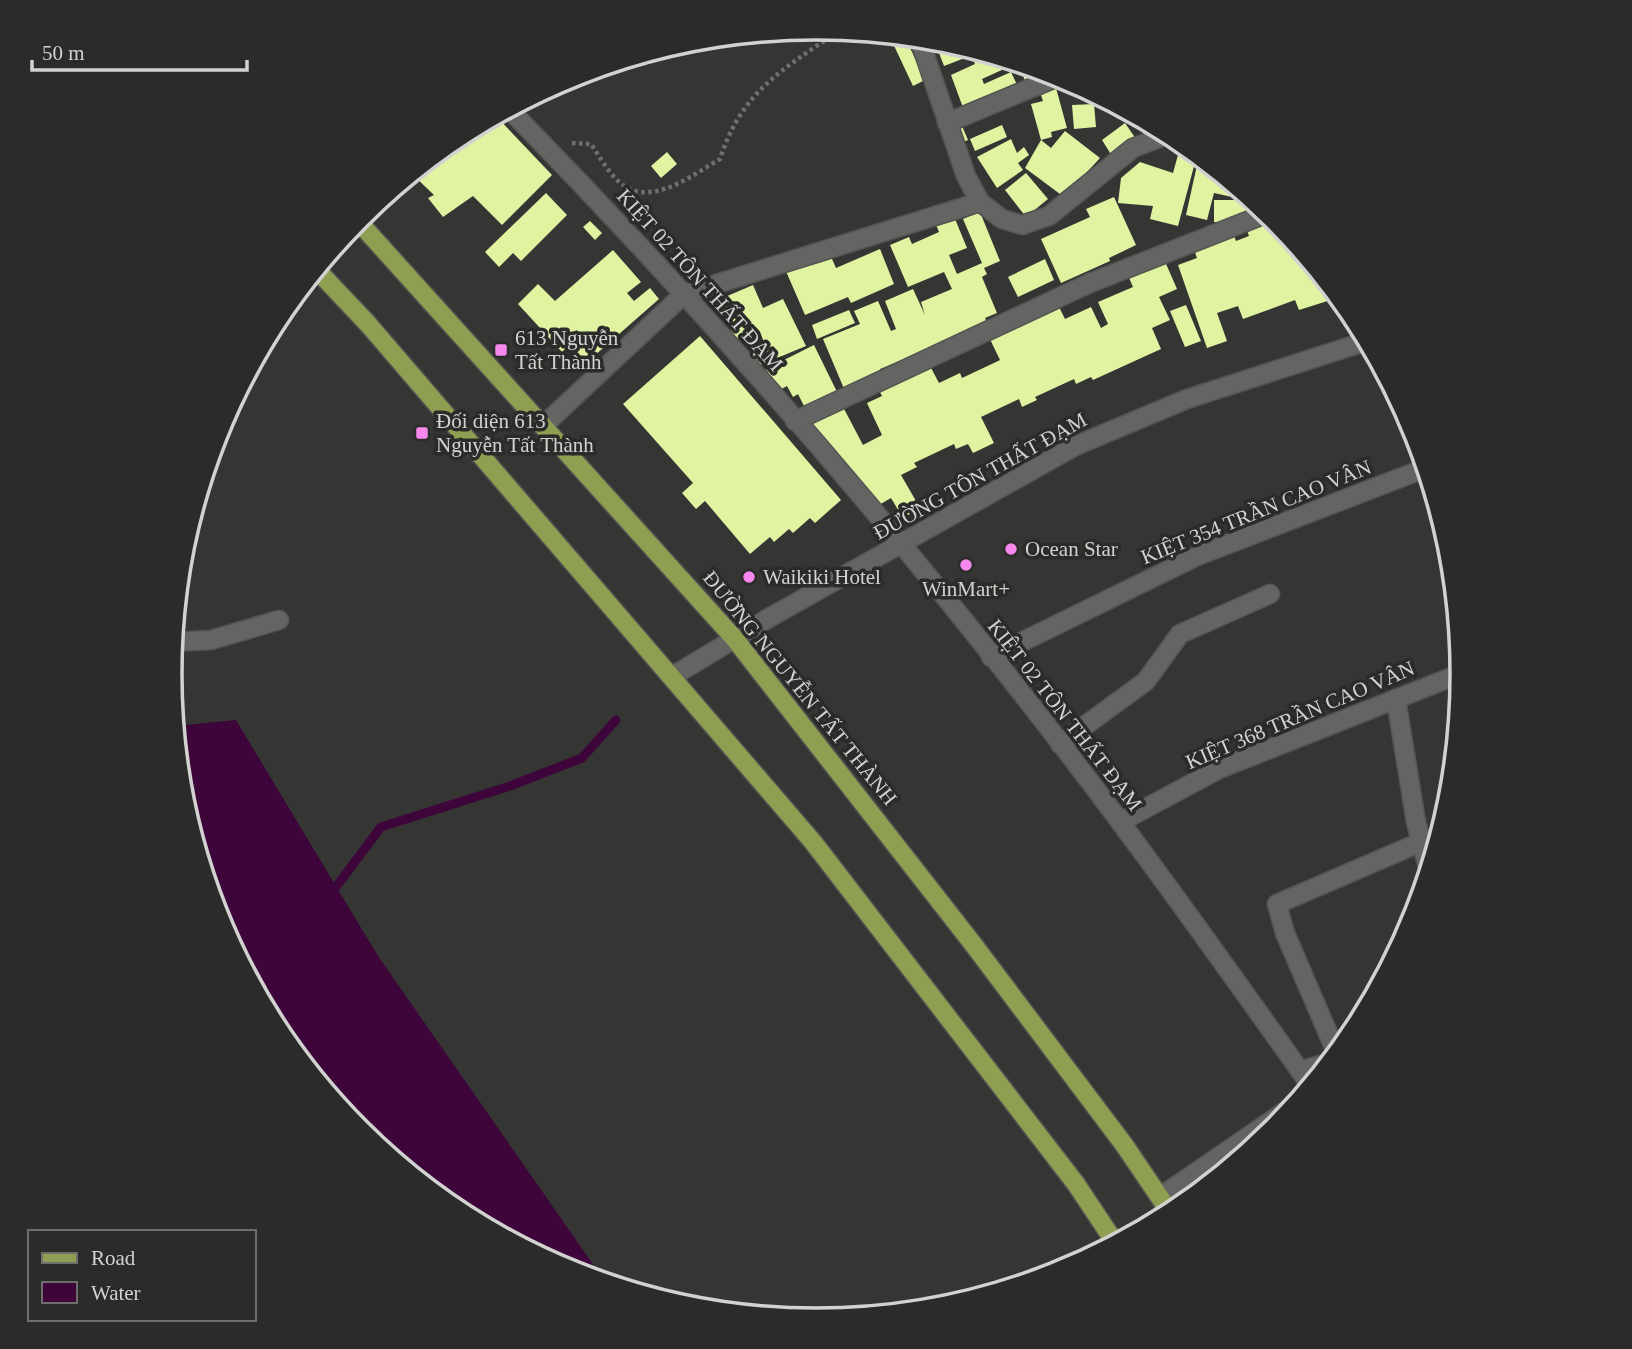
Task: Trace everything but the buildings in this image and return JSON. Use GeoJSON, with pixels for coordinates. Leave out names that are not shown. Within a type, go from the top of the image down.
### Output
{"type":"FeatureCollection","features":[{"type":"Feature","properties":{"kind":"main road","name":"ĐƯỜNG NGUYỄN TẤT THÀNH"},"geometry":{"type":"LineString","coordinates":[[365,229],[734,638],[972,944],[1125,1146],[1165,1204]]}},
{"type":"Feature","properties":{"kind":"main road"},"geometry":{"type":"LineString","coordinates":[[323,276],[368,324],[673,676],[813,842],[1076,1184],[1111,1236]]}},
{"type":"Feature","properties":{"kind":"street"},"geometry":{"type":"LineString","coordinates":[[923,49],[966,176],[980,202],[1002,219],[1022,225],[1049,216],[1133,148],[1156,139]]}},
{"type":"Feature","properties":{"kind":"street"},"geometry":{"type":"LineString","coordinates":[[947,123],[1043,83]]}},
{"type":"Feature","properties":{"kind":"street","name":"KIỆT 02 TÔN THẤT ĐẠM"},"geometry":{"type":"LineString","coordinates":[[516,116],[624,226],[901,544],[1120,822],[1305,1078]]}},
{"type":"Feature","properties":{"kind":"street"},"geometry":{"type":"LineString","coordinates":[[544,425],[684,295],[980,202]]}},
{"type":"Feature","properties":{"kind":"street"},"geometry":{"type":"LineString","coordinates":[[796,421],[1090,283],[1255,218]]}},
{"type":"Feature","properties":{"kind":"street","name":"ĐƯỜNG TÔN THẤT ĐẠM"},"geometry":{"type":"LineString","coordinates":[[673,676],[734,638],[1075,446],[1187,399],[1357,344]]}},
{"type":"Feature","properties":{"kind":"street","name":"KIỆT 354 TRẦN CAO VÂN"},"geometry":{"type":"LineString","coordinates":[[991,657],[1197,556],[1417,471]]}},
{"type":"Feature","properties":{"kind":"street"},"geometry":{"type":"LineString","coordinates":[[1060,744],[1146,681],[1180,634],[1269,594]]}},
{"type":"Feature","properties":{"kind":"street"},"geometry":{"type":"LineString","coordinates":[[183,641],[211,640],[279,621]]}},
{"type":"Feature","properties":{"kind":"street","name":"KIỆT 368 TRẦN CAO VÂN"},"geometry":{"type":"LineString","coordinates":[[1120,822],[1219,769],[1450,678]]}},
{"type":"Feature","properties":{"kind":"street"},"geometry":{"type":"LineString","coordinates":[[1396,699],[1424,854]]}},
{"type":"Feature","properties":{"kind":"street"},"geometry":{"type":"LineString","coordinates":[[1332,1043],[1285,933],[1277,904],[1421,842]]}},
{"type":"Feature","properties":{"kind":"street"},"geometry":{"type":"LineString","coordinates":[[1160,1197],[1256,1130]]}},
{"type":"Feature","properties":{"kind":"path"},"geometry":{"type":"LineString","coordinates":[[554,154],[575,141],[591,144],[618,181],[640,192],[667,189],[720,159],[737,120],[763,84],[825,40]]}},
{"type":"Feature","properties":{"kind":"water"},"geometry":{"type":"Polygon","coordinates":[[[236,720],[378,956],[596,1269],[535,1243],[499,1224],[430,1178],[368,1123],[313,1061],[267,992],[247,955],[215,878],[194,798],[187,757],[184,724],[236,720]]]}},
{"type":"Feature","properties":{"kind":"waterway"},"geometry":{"type":"LineString","coordinates":[[330,895],[381,827],[510,786],[582,758],[616,720]]}},
{"type":"Feature","properties":{"kind":"place","name":"613 Nguyễn Tất Thành"},"geometry":{"type":"Point","coordinates":[501,350]}},
{"type":"Feature","properties":{"kind":"place","name":"Đối diện 613 Nguyễn Tất Thành"},"geometry":{"type":"Point","coordinates":[422,433]}},
{"type":"Feature","properties":{"kind":"place","name":"Ocean Star"},"geometry":{"type":"Point","coordinates":[1011,549]}},
{"type":"Feature","properties":{"kind":"place","name":"WinMart+"},"geometry":{"type":"Point","coordinates":[966,565]}},
{"type":"Feature","properties":{"kind":"place","name":"Waikiki Hotel"},"geometry":{"type":"Point","coordinates":[749,577]}}]}
